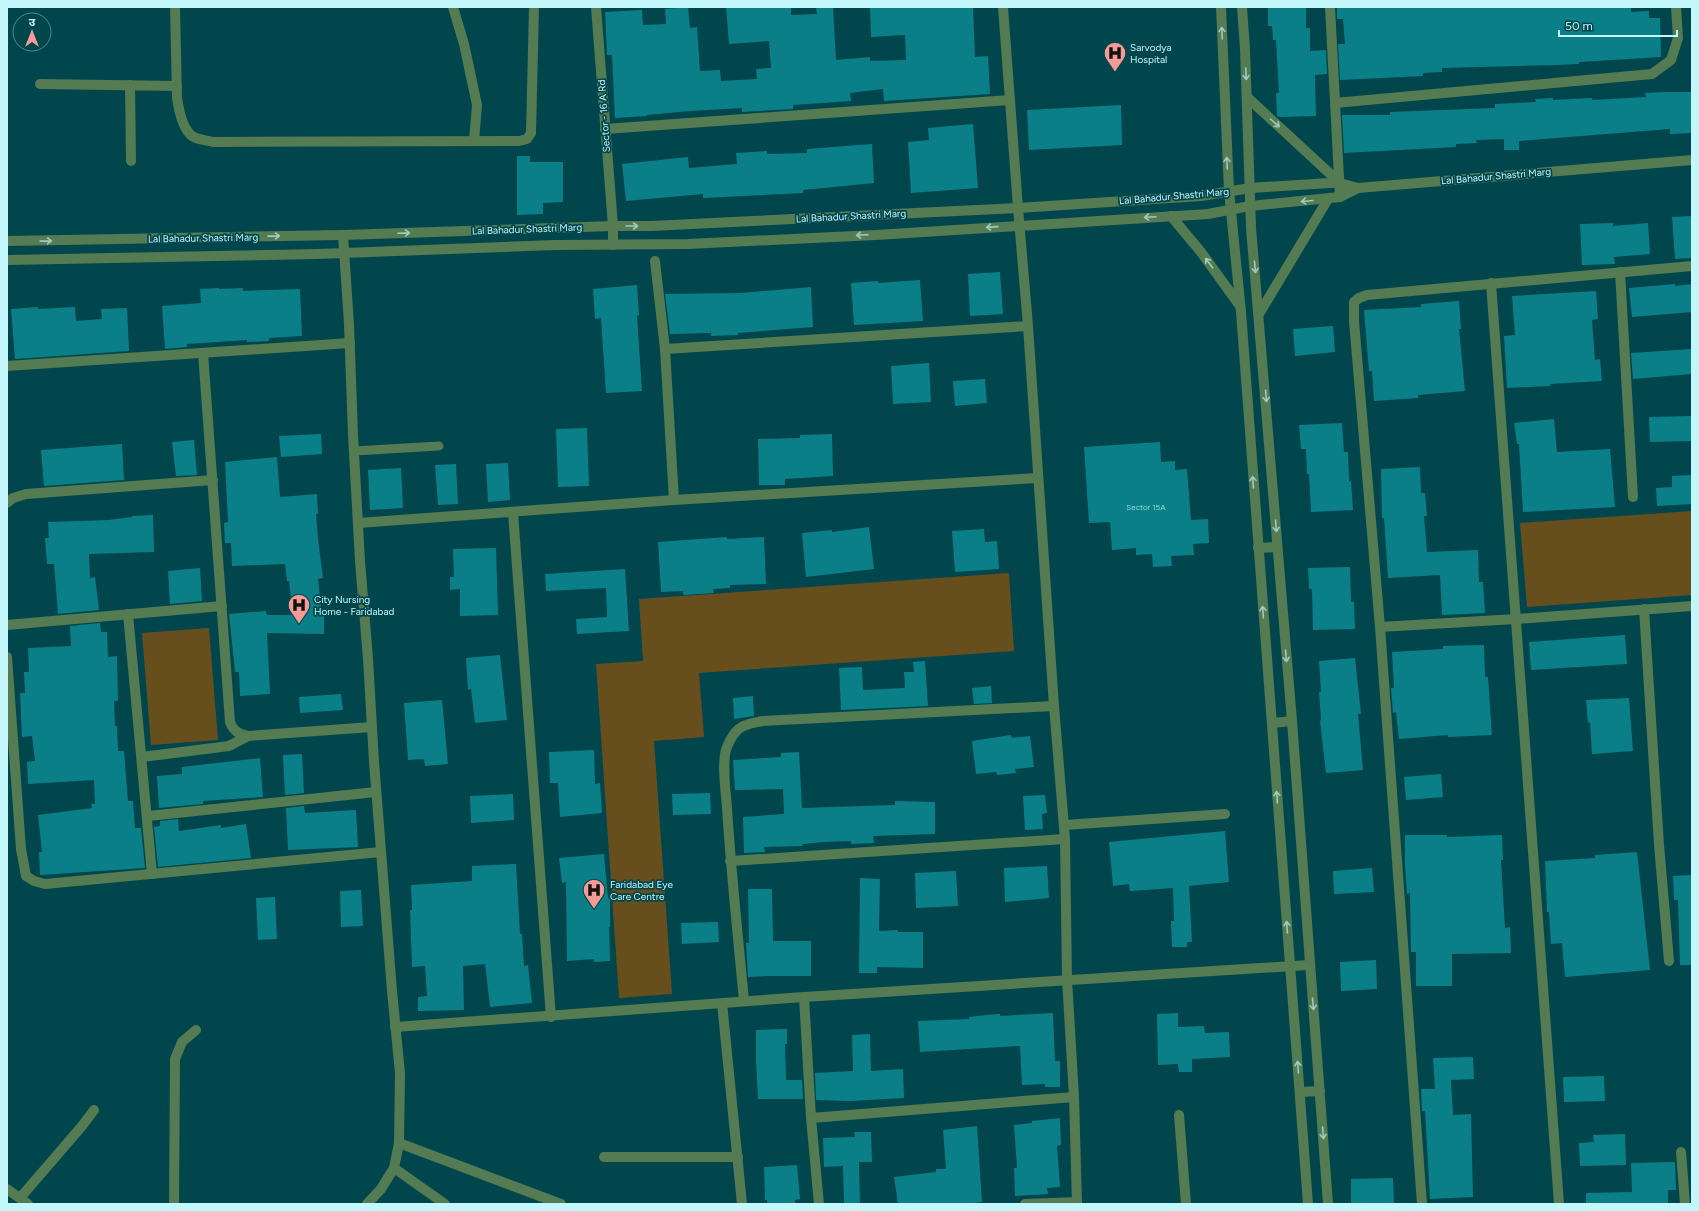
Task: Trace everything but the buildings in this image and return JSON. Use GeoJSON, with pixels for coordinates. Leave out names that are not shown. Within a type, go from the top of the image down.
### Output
{"type":"FeatureCollection","features":[{"type":"Feature","properties":{"kind":"street"},"geometry":{"type":"LineString","coordinates":[[175,7],[177,98],[186,128],[192,136],[213,142],[519,141],[527,139],[531,133],[534,7]]}},
{"type":"Feature","properties":{"kind":"street"},"geometry":{"type":"LineString","coordinates":[[453,7],[464,44],[477,105],[474,141]]}},
{"type":"Feature","properties":{"kind":"street","name":"Sector - 16 A Rd"},"geometry":{"type":"LineString","coordinates":[[596,7],[613,226],[613,245]]}},
{"type":"Feature","properties":{"kind":"street"},"geometry":{"type":"LineString","coordinates":[[1003,7],[1028,326],[1054,706],[1066,839],[1067,979],[1074,1097],[1077,1203],[1025,1204]]}},
{"type":"Feature","properties":{"kind":"street"},"geometry":{"type":"LineString","coordinates":[[1220,7],[1229,191],[1240,306],[1308,1204]]}},
{"type":"Feature","properties":{"kind":"street"},"geometry":{"type":"LineString","coordinates":[[1242,7],[1247,97],[1250,206],[1292,721],[1328,1204]]}},
{"type":"Feature","properties":{"kind":"street"},"geometry":{"type":"LineString","coordinates":[[1330,7],[1340,197]]}},
{"type":"Feature","properties":{"kind":"street"},"geometry":{"type":"LineString","coordinates":[[1335,103],[1652,74],[1671,60],[1678,38],[1676,7]]}},
{"type":"Feature","properties":{"kind":"street"},"geometry":{"type":"LineString","coordinates":[[40,84],[176,86]]}},
{"type":"Feature","properties":{"kind":"street"},"geometry":{"type":"LineString","coordinates":[[130,85],[131,161]]}},
{"type":"Feature","properties":{"kind":"street"},"geometry":{"type":"LineString","coordinates":[[1247,97],[1340,183]]}},
{"type":"Feature","properties":{"kind":"street"},"geometry":{"type":"LineString","coordinates":[[605,129],[1010,100]]}},
{"type":"Feature","properties":{"kind":"street","name":"Lal Bahadur Shastri Marg"},"geometry":{"type":"LineString","coordinates":[[7,241],[343,235],[651,226],[1018,208],[1201,196],[1250,188],[1340,183],[1358,188],[1692,160]]}},
{"type":"Feature","properties":{"kind":"street"},"geometry":{"type":"LineString","coordinates":[[7,260],[688,244],[876,235],[1208,214],[1250,206],[1340,197],[1358,188]]}},
{"type":"Feature","properties":{"kind":"street"},"geometry":{"type":"LineString","coordinates":[[1259,314],[1328,199]]}},
{"type":"Feature","properties":{"kind":"street"},"geometry":{"type":"LineString","coordinates":[[1171,216],[1201,252],[1240,306]]}},
{"type":"Feature","properties":{"kind":"street"},"geometry":{"type":"LineString","coordinates":[[343,235],[350,343],[358,523],[376,792],[400,1073],[399,1143],[394,1168],[381,1189],[368,1204]]}},
{"type":"Feature","properties":{"kind":"street"},"geometry":{"type":"LineString","coordinates":[[655,261],[665,349],[674,500]]}},
{"type":"Feature","properties":{"kind":"street"},"geometry":{"type":"LineString","coordinates":[[1422,1204],[1380,627],[1354,321],[1354,302],[1367,295],[1692,266]]}},
{"type":"Feature","properties":{"kind":"street"},"geometry":{"type":"LineString","coordinates":[[1620,272],[1633,497]]}},
{"type":"Feature","properties":{"kind":"street"},"geometry":{"type":"LineString","coordinates":[[1491,283],[1559,1204]]}},
{"type":"Feature","properties":{"kind":"street"},"geometry":{"type":"LineString","coordinates":[[665,349],[1028,326]]}},
{"type":"Feature","properties":{"kind":"street"},"geometry":{"type":"LineString","coordinates":[[7,366],[350,343]]}},
{"type":"Feature","properties":{"kind":"street"},"geometry":{"type":"LineString","coordinates":[[203,353],[230,722],[232,728],[240,735],[248,736],[372,726]]}},
{"type":"Feature","properties":{"kind":"street"},"geometry":{"type":"LineString","coordinates":[[358,523],[513,513],[674,500],[1038,478]]}},
{"type":"Feature","properties":{"kind":"street"},"geometry":{"type":"LineString","coordinates":[[7,503],[13,498],[26,494],[212,480]]}},
{"type":"Feature","properties":{"kind":"street"},"geometry":{"type":"LineString","coordinates":[[513,513],[551,1017]]}},
{"type":"Feature","properties":{"kind":"street"},"geometry":{"type":"LineString","coordinates":[[1258,548],[1278,547]]}},
{"type":"Feature","properties":{"kind":"street"},"geometry":{"type":"LineString","coordinates":[[7,625],[222,606]]}},
{"type":"Feature","properties":{"kind":"street"},"geometry":{"type":"LineString","coordinates":[[1380,627],[1692,606]]}},
{"type":"Feature","properties":{"kind":"street"},"geometry":{"type":"LineString","coordinates":[[1644,609],[1659,845],[1669,961]]}},
{"type":"Feature","properties":{"kind":"street"},"geometry":{"type":"LineString","coordinates":[[128,614],[148,816],[152,874]]}},
{"type":"Feature","properties":{"kind":"street"},"geometry":{"type":"LineString","coordinates":[[7,657],[21,849],[26,876],[34,881],[45,884],[381,852]]}},
{"type":"Feature","properties":{"kind":"street"},"geometry":{"type":"LineString","coordinates":[[744,1001],[730,861],[724,770],[726,748],[735,732],[746,724],[763,721],[1054,706]]}},
{"type":"Feature","properties":{"kind":"street"},"geometry":{"type":"LineString","coordinates":[[1272,723],[1292,721]]}},
{"type":"Feature","properties":{"kind":"street"},"geometry":{"type":"LineString","coordinates":[[142,757],[229,746],[248,736]]}},
{"type":"Feature","properties":{"kind":"street"},"geometry":{"type":"LineString","coordinates":[[148,816],[376,792]]}},
{"type":"Feature","properties":{"kind":"street"},"geometry":{"type":"LineString","coordinates":[[1065,825],[1225,814]]}},
{"type":"Feature","properties":{"kind":"street"},"geometry":{"type":"LineString","coordinates":[[730,861],[1066,839]]}},
{"type":"Feature","properties":{"kind":"street"},"geometry":{"type":"LineString","coordinates":[[395,1027],[551,1017],[722,1002],[1067,979],[1309,965]]}},
{"type":"Feature","properties":{"kind":"street"},"geometry":{"type":"LineString","coordinates":[[804,997],[811,1118],[819,1204]]}},
{"type":"Feature","properties":{"kind":"street"},"geometry":{"type":"LineString","coordinates":[[722,1002],[742,1204]]}},
{"type":"Feature","properties":{"kind":"street"},"geometry":{"type":"LineString","coordinates":[[174,1204],[175,1059],[182,1042],[196,1030]]}},
{"type":"Feature","properties":{"kind":"street"},"geometry":{"type":"LineString","coordinates":[[1300,1092],[1320,1091]]}},
{"type":"Feature","properties":{"kind":"street"},"geometry":{"type":"LineString","coordinates":[[811,1118],[1074,1097]]}},
{"type":"Feature","properties":{"kind":"street"},"geometry":{"type":"LineString","coordinates":[[7,1189],[24,1201],[94,1110]]}},
{"type":"Feature","properties":{"kind":"street"},"geometry":{"type":"LineString","coordinates":[[1178,1115],[1186,1204]]}},
{"type":"Feature","properties":{"kind":"street"},"geometry":{"type":"LineString","coordinates":[[399,1143],[561,1204]]}},
{"type":"Feature","properties":{"kind":"street"},"geometry":{"type":"LineString","coordinates":[[1681,1152],[1685,1204]]}},
{"type":"Feature","properties":{"kind":"street"},"geometry":{"type":"LineString","coordinates":[[604,1157],[738,1158]]}},
{"type":"Feature","properties":{"kind":"street"},"geometry":{"type":"LineString","coordinates":[[394,1168],[444,1204]]}},
{"type":"Feature","properties":{"kind":"lane"},"geometry":{"type":"LineString","coordinates":[[354,451],[439,446]]}},
{"type":"Feature","properties":{"kind":"shaded area"},"geometry":{"type":"Polygon","coordinates":[[[1692,511],[1692,595],[1527,607],[1520,523],[1692,511]]]}},
{"type":"Feature","properties":{"kind":"shaded area"},"geometry":{"type":"Polygon","coordinates":[[[1009,573],[1014,651],[699,673],[704,737],[654,741],[672,994],[619,998],[596,664],[643,661],[639,599],[1009,573]]]}},
{"type":"Feature","properties":{"kind":"shaded area"},"geometry":{"type":"Polygon","coordinates":[[[209,628],[218,740],[151,745],[142,633],[209,628]]]}},
{"type":"Feature","properties":{"kind":"place","name":"Sarvodya Hospital"},"geometry":{"type":"Point","coordinates":[1115,72]}},
{"type":"Feature","properties":{"kind":"place","name":"City Nursing Home - Faridabad"},"geometry":{"type":"Point","coordinates":[299,624]}},
{"type":"Feature","properties":{"kind":"place","name":"Faridabad Eye Care Centre"},"geometry":{"type":"Point","coordinates":[594,910]}}]}
